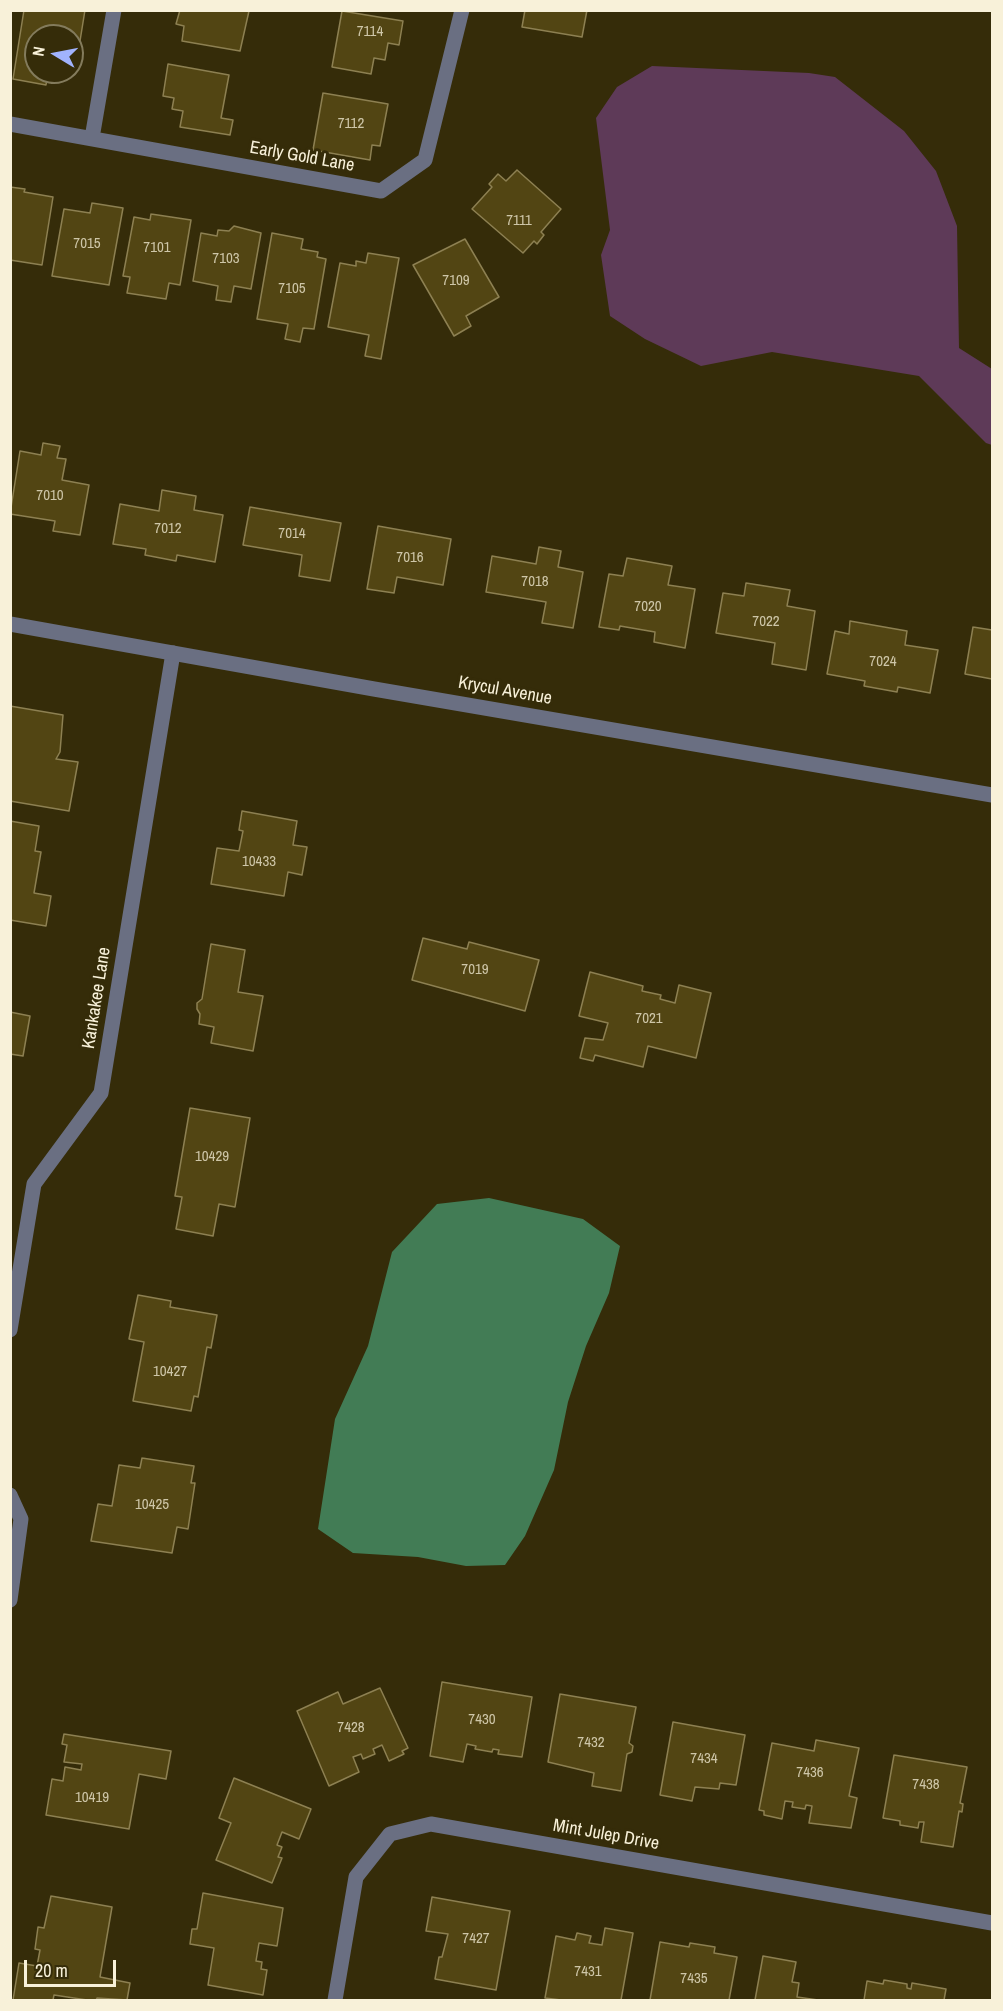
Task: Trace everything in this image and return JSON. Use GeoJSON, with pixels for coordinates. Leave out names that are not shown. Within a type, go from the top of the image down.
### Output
{"type":"FeatureCollection","features":[{"type":"Feature","properties":{"kind":"street"},"geometry":{"type":"LineString","coordinates":[[92,138],[114,10]]}},
{"type":"Feature","properties":{"kind":"street","name":"Early Gold Lane"},"geometry":{"type":"LineString","coordinates":[[10,124],[381,191],[425,160],[462,10]]}},
{"type":"Feature","properties":{"kind":"street","name":"Krycul Avenue"},"geometry":{"type":"LineString","coordinates":[[10,624],[993,795]]}},
{"type":"Feature","properties":{"kind":"street","name":"Kankakee Lane"},"geometry":{"type":"LineString","coordinates":[[10,1330],[34,1184],[101,1093],[173,653]]}},
{"type":"Feature","properties":{"kind":"street"},"geometry":{"type":"LineString","coordinates":[[10,1495],[21,1519],[10,1600]]}},
{"type":"Feature","properties":{"kind":"street","name":"Mint Julep Drive"},"geometry":{"type":"LineString","coordinates":[[335,2001],[356,1877],[390,1834],[431,1824],[993,1923]]}},
{"type":"Feature","properties":{"kind":"shaded area"},"geometry":{"type":"Polygon","coordinates":[[[652,66],[809,73],[835,77],[904,131],[936,171],[957,226],[959,348],[992,369],[992,445],[986,443],[919,376],[772,352],[701,366],[645,339],[610,316],[601,255],[610,230],[596,118],[617,87],[652,66]]]}},
{"type":"Feature","properties":{"kind":"shaded area"},"geometry":{"type":"Polygon","coordinates":[[[489,1198],[583,1219],[620,1246],[609,1293],[586,1346],[568,1402],[554,1470],[525,1536],[505,1565],[466,1566],[418,1557],[353,1553],[318,1529],[335,1419],[368,1346],[392,1252],[437,1204],[489,1198]]]}},
{"type":"Feature","properties":{"kind":"building"},"geometry":{"type":"Polygon","coordinates":[[[24,10],[85,10],[83,24],[24,24],[24,81],[13,79],[24,10]]]}},
{"type":"Feature","properties":{"kind":"building"},"geometry":{"type":"Polygon","coordinates":[[[180,10],[249,11],[240,51],[182,41],[184,26],[176,24],[180,10]]]}},
{"type":"Feature","properties":{"kind":"building"},"geometry":{"type":"Polygon","coordinates":[[[525,10],[587,10],[582,37],[522,27],[525,10]]]}},
{"type":"Feature","properties":{"kind":"building"},"geometry":{"type":"Polygon","coordinates":[[[342,11],[403,21],[399,45],[388,43],[385,60],[374,58],[371,74],[332,67],[342,11]]]}},
{"type":"Feature","properties":{"kind":"building"},"geometry":{"type":"Polygon","coordinates":[[[168,64],[229,75],[221,118],[233,120],[230,135],[180,127],[183,111],[172,109],[174,98],[163,96],[168,64]]]}},
{"type":"Feature","properties":{"kind":"building"},"geometry":{"type":"Polygon","coordinates":[[[323,93],[388,104],[380,146],[372,145],[370,160],[313,150],[323,93]]]}},
{"type":"Feature","properties":{"kind":"building"},"geometry":{"type":"Polygon","coordinates":[[[517,170],[561,209],[541,232],[544,235],[537,244],[534,241],[523,253],[472,209],[492,187],[489,184],[498,174],[506,181],[517,170]]]}},
{"type":"Feature","properties":{"kind":"building"},"geometry":{"type":"Polygon","coordinates":[[[10,187],[53,197],[42,265],[10,260],[10,187]]]}},
{"type":"Feature","properties":{"kind":"building"},"geometry":{"type":"Polygon","coordinates":[[[92,203],[123,208],[109,285],[52,276],[64,209],[90,213],[92,203]]]}},
{"type":"Feature","properties":{"kind":"building"},"geometry":{"type":"Polygon","coordinates":[[[151,214],[191,220],[180,285],[169,283],[166,299],[127,293],[130,277],[123,276],[134,217],[150,220],[151,214]]]}},
{"type":"Feature","properties":{"kind":"building"},"geometry":{"type":"Polygon","coordinates":[[[234,226],[261,233],[251,289],[234,286],[231,302],[216,300],[218,286],[193,281],[201,233],[217,236],[218,230],[229,231],[234,226]]]}},
{"type":"Feature","properties":{"kind":"building"},"geometry":{"type":"Polygon","coordinates":[[[272,233],[303,239],[301,249],[318,252],[317,257],[326,259],[314,329],[303,328],[300,342],[285,339],[288,324],[257,319],[272,233]]]}},
{"type":"Feature","properties":{"kind":"building"},"geometry":{"type":"Polygon","coordinates":[[[465,239],[499,297],[466,316],[471,326],[454,336],[413,265],[465,239]]]}},
{"type":"Feature","properties":{"kind":"building"},"geometry":{"type":"Polygon","coordinates":[[[368,253],[399,258],[381,359],[365,356],[369,335],[328,327],[340,263],[356,266],[356,261],[366,263],[368,253]]]}},
{"type":"Feature","properties":{"kind":"building"},"geometry":{"type":"Polygon","coordinates":[[[43,443],[60,446],[57,458],[66,459],[62,480],[89,485],[80,535],[53,531],[55,521],[10,514],[20,451],[41,455],[43,443]]]}},
{"type":"Feature","properties":{"kind":"building"},"geometry":{"type":"Polygon","coordinates":[[[162,490],[196,496],[194,510],[223,515],[215,562],[177,555],[176,561],[145,555],[146,549],[113,544],[120,504],[159,511],[162,490]]]}},
{"type":"Feature","properties":{"kind":"building"},"geometry":{"type":"Polygon","coordinates":[[[250,507],[341,523],[330,581],[299,576],[302,555],[243,545],[250,507]]]}},
{"type":"Feature","properties":{"kind":"building"},"geometry":{"type":"Polygon","coordinates":[[[378,526],[451,539],[443,585],[397,577],[394,593],[367,589],[378,526]]]}},
{"type":"Feature","properties":{"kind":"building"},"geometry":{"type":"Polygon","coordinates":[[[539,547],[561,551],[558,567],[583,572],[573,628],[542,623],[546,602],[486,592],[492,556],[536,564],[539,547]]]}},
{"type":"Feature","properties":{"kind":"building"},"geometry":{"type":"Polygon","coordinates":[[[627,558],[672,566],[668,585],[695,589],[685,648],[654,642],[655,632],[620,626],[619,630],[599,627],[609,574],[623,576],[627,558]]]}},
{"type":"Feature","properties":{"kind":"building"},"geometry":{"type":"Polygon","coordinates":[[[746,583],[790,590],[787,606],[815,611],[806,670],[772,664],[775,643],[716,633],[723,593],[744,596],[746,583]]]}},
{"type":"Feature","properties":{"kind":"building"},"geometry":{"type":"Polygon","coordinates":[[[850,621],[907,631],[905,645],[938,650],[930,693],[898,687],[897,692],[864,686],[865,681],[827,674],[835,631],[849,634],[850,621]]]}},
{"type":"Feature","properties":{"kind":"building"},"geometry":{"type":"Polygon","coordinates":[[[973,627],[992,630],[992,679],[965,674],[973,627]]]}},
{"type":"Feature","properties":{"kind":"building"},"geometry":{"type":"Polygon","coordinates":[[[10,706],[63,715],[60,752],[56,759],[78,762],[69,811],[10,801],[10,706]]]}},
{"type":"Feature","properties":{"kind":"building"},"geometry":{"type":"Polygon","coordinates":[[[242,811],[297,821],[293,845],[307,847],[302,875],[288,872],[284,896],[211,884],[217,848],[239,851],[243,831],[239,830],[242,811]]]}},
{"type":"Feature","properties":{"kind":"building"},"geometry":{"type":"Polygon","coordinates":[[[10,821],[39,826],[35,851],[41,852],[34,893],[51,896],[46,926],[10,920],[10,821]]]}},
{"type":"Feature","properties":{"kind":"building"},"geometry":{"type":"Polygon","coordinates":[[[423,938],[467,949],[469,942],[539,960],[525,1011],[412,980],[423,938]]]}},
{"type":"Feature","properties":{"kind":"building"},"geometry":{"type":"Polygon","coordinates":[[[211,944],[245,950],[238,992],[263,996],[253,1051],[211,1043],[214,1027],[199,1024],[200,1014],[197,1003],[202,999],[211,944]]]}},
{"type":"Feature","properties":{"kind":"building"},"geometry":{"type":"Polygon","coordinates":[[[590,972],[643,986],[642,991],[661,995],[660,999],[675,1003],[679,985],[711,993],[696,1058],[648,1046],[643,1067],[595,1055],[593,1061],[580,1058],[585,1038],[603,1040],[608,1023],[579,1016],[590,972]]]}},
{"type":"Feature","properties":{"kind":"building"},"geometry":{"type":"Polygon","coordinates":[[[10,1012],[30,1016],[23,1056],[10,1054],[10,1012]]]}},
{"type":"Feature","properties":{"kind":"building"},"geometry":{"type":"Polygon","coordinates":[[[190,1108],[250,1118],[235,1207],[219,1204],[213,1236],[176,1229],[182,1197],[175,1196],[190,1108]]]}},
{"type":"Feature","properties":{"kind":"building"},"geometry":{"type":"Polygon","coordinates":[[[138,1295],[171,1301],[170,1307],[217,1315],[211,1348],[207,1347],[198,1397],[194,1396],[191,1411],[133,1401],[144,1342],[129,1339],[138,1295]]]}},
{"type":"Feature","properties":{"kind":"building"},"geometry":{"type":"Polygon","coordinates":[[[142,1458],[194,1466],[191,1483],[195,1483],[188,1529],[177,1527],[172,1553],[91,1541],[98,1504],[112,1506],[119,1465],[140,1468],[142,1458]]]}},
{"type":"Feature","properties":{"kind":"building"},"geometry":{"type":"Polygon","coordinates":[[[442,1682],[532,1697],[522,1757],[498,1754],[499,1750],[493,1749],[492,1752],[475,1749],[476,1746],[467,1744],[463,1762],[430,1756],[442,1682]]]}},
{"type":"Feature","properties":{"kind":"building"},"geometry":{"type":"Polygon","coordinates":[[[380,1688],[408,1748],[402,1751],[404,1754],[389,1761],[382,1745],[373,1749],[375,1754],[363,1759],[361,1754],[353,1757],[359,1772],[329,1786],[297,1711],[338,1692],[343,1704],[380,1688]]]}},
{"type":"Feature","properties":{"kind":"building"},"geometry":{"type":"Polygon","coordinates":[[[560,1694],[636,1707],[629,1743],[633,1746],[632,1752],[627,1754],[621,1791],[592,1786],[594,1773],[548,1762],[560,1694]]]}},
{"type":"Feature","properties":{"kind":"building"},"geometry":{"type":"Polygon","coordinates":[[[673,1722],[745,1735],[736,1785],[720,1783],[719,1789],[695,1787],[692,1801],[660,1795],[673,1722]]]}},
{"type":"Feature","properties":{"kind":"building"},"geometry":{"type":"Polygon","coordinates":[[[64,1734],[171,1751],[166,1779],[139,1774],[129,1829],[46,1815],[52,1779],[63,1781],[65,1767],[81,1770],[82,1764],[64,1762],[67,1745],[62,1744],[64,1734]]]}},
{"type":"Feature","properties":{"kind":"building"},"geometry":{"type":"Polygon","coordinates":[[[816,1740],[859,1748],[849,1796],[857,1798],[851,1828],[809,1823],[812,1806],[806,1805],[805,1809],[792,1807],[793,1802],[785,1801],[782,1819],[764,1815],[764,1811],[759,1810],[772,1743],[814,1751],[816,1740]]]}},
{"type":"Feature","properties":{"kind":"building"},"geometry":{"type":"Polygon","coordinates":[[[894,1755],[967,1767],[960,1803],[963,1804],[962,1812],[959,1811],[953,1847],[921,1842],[924,1822],[919,1822],[918,1828],[900,1825],[900,1821],[883,1818],[894,1755]]]}},
{"type":"Feature","properties":{"kind":"building"},"geometry":{"type":"Polygon","coordinates":[[[234,1778],[311,1809],[299,1839],[282,1832],[277,1845],[282,1847],[278,1857],[282,1858],[272,1883],[216,1860],[231,1823],[219,1818],[234,1778]]]}},
{"type":"Feature","properties":{"kind":"building"},"geometry":{"type":"Polygon","coordinates":[[[203,1893],[283,1908],[277,1946],[259,1943],[256,1961],[262,1962],[261,1969],[267,1970],[263,1995],[208,1985],[214,1948],[190,1944],[192,1929],[197,1929],[203,1893]]]}},
{"type":"Feature","properties":{"kind":"building"},"geometry":{"type":"Polygon","coordinates":[[[51,1896],[112,1907],[100,1977],[130,1983],[127,2000],[97,1998],[87,2000],[54,1995],[53,2000],[13,2000],[19,1963],[37,1966],[40,1950],[35,1949],[38,1927],[44,1928],[51,1896]]]}},
{"type":"Feature","properties":{"kind":"building"},"geometry":{"type":"Polygon","coordinates":[[[432,1897],[510,1911],[496,1990],[435,1979],[439,1957],[442,1957],[448,1934],[426,1931],[432,1897]]]}},
{"type":"Feature","properties":{"kind":"building"},"geometry":{"type":"Polygon","coordinates":[[[605,1928],[633,1933],[621,2000],[545,1998],[556,1936],[575,1940],[577,1933],[591,1936],[589,1943],[602,1945],[605,1928]]]}},
{"type":"Feature","properties":{"kind":"building"},"geometry":{"type":"Polygon","coordinates":[[[660,1942],[689,1947],[690,1943],[715,1947],[714,1953],[737,1957],[729,2000],[650,2000],[660,1942]]]}},
{"type":"Feature","properties":{"kind":"building"},"geometry":{"type":"Polygon","coordinates":[[[763,1956],[796,1962],[792,1982],[799,1983],[797,1997],[818,2000],[755,2000],[763,1956]]]}},
{"type":"Feature","properties":{"kind":"building"},"geometry":{"type":"Polygon","coordinates":[[[884,1980],[907,1984],[907,1988],[911,1989],[912,1983],[946,1989],[944,2000],[864,2000],[867,1981],[883,1984],[884,1980]]]}}]}
